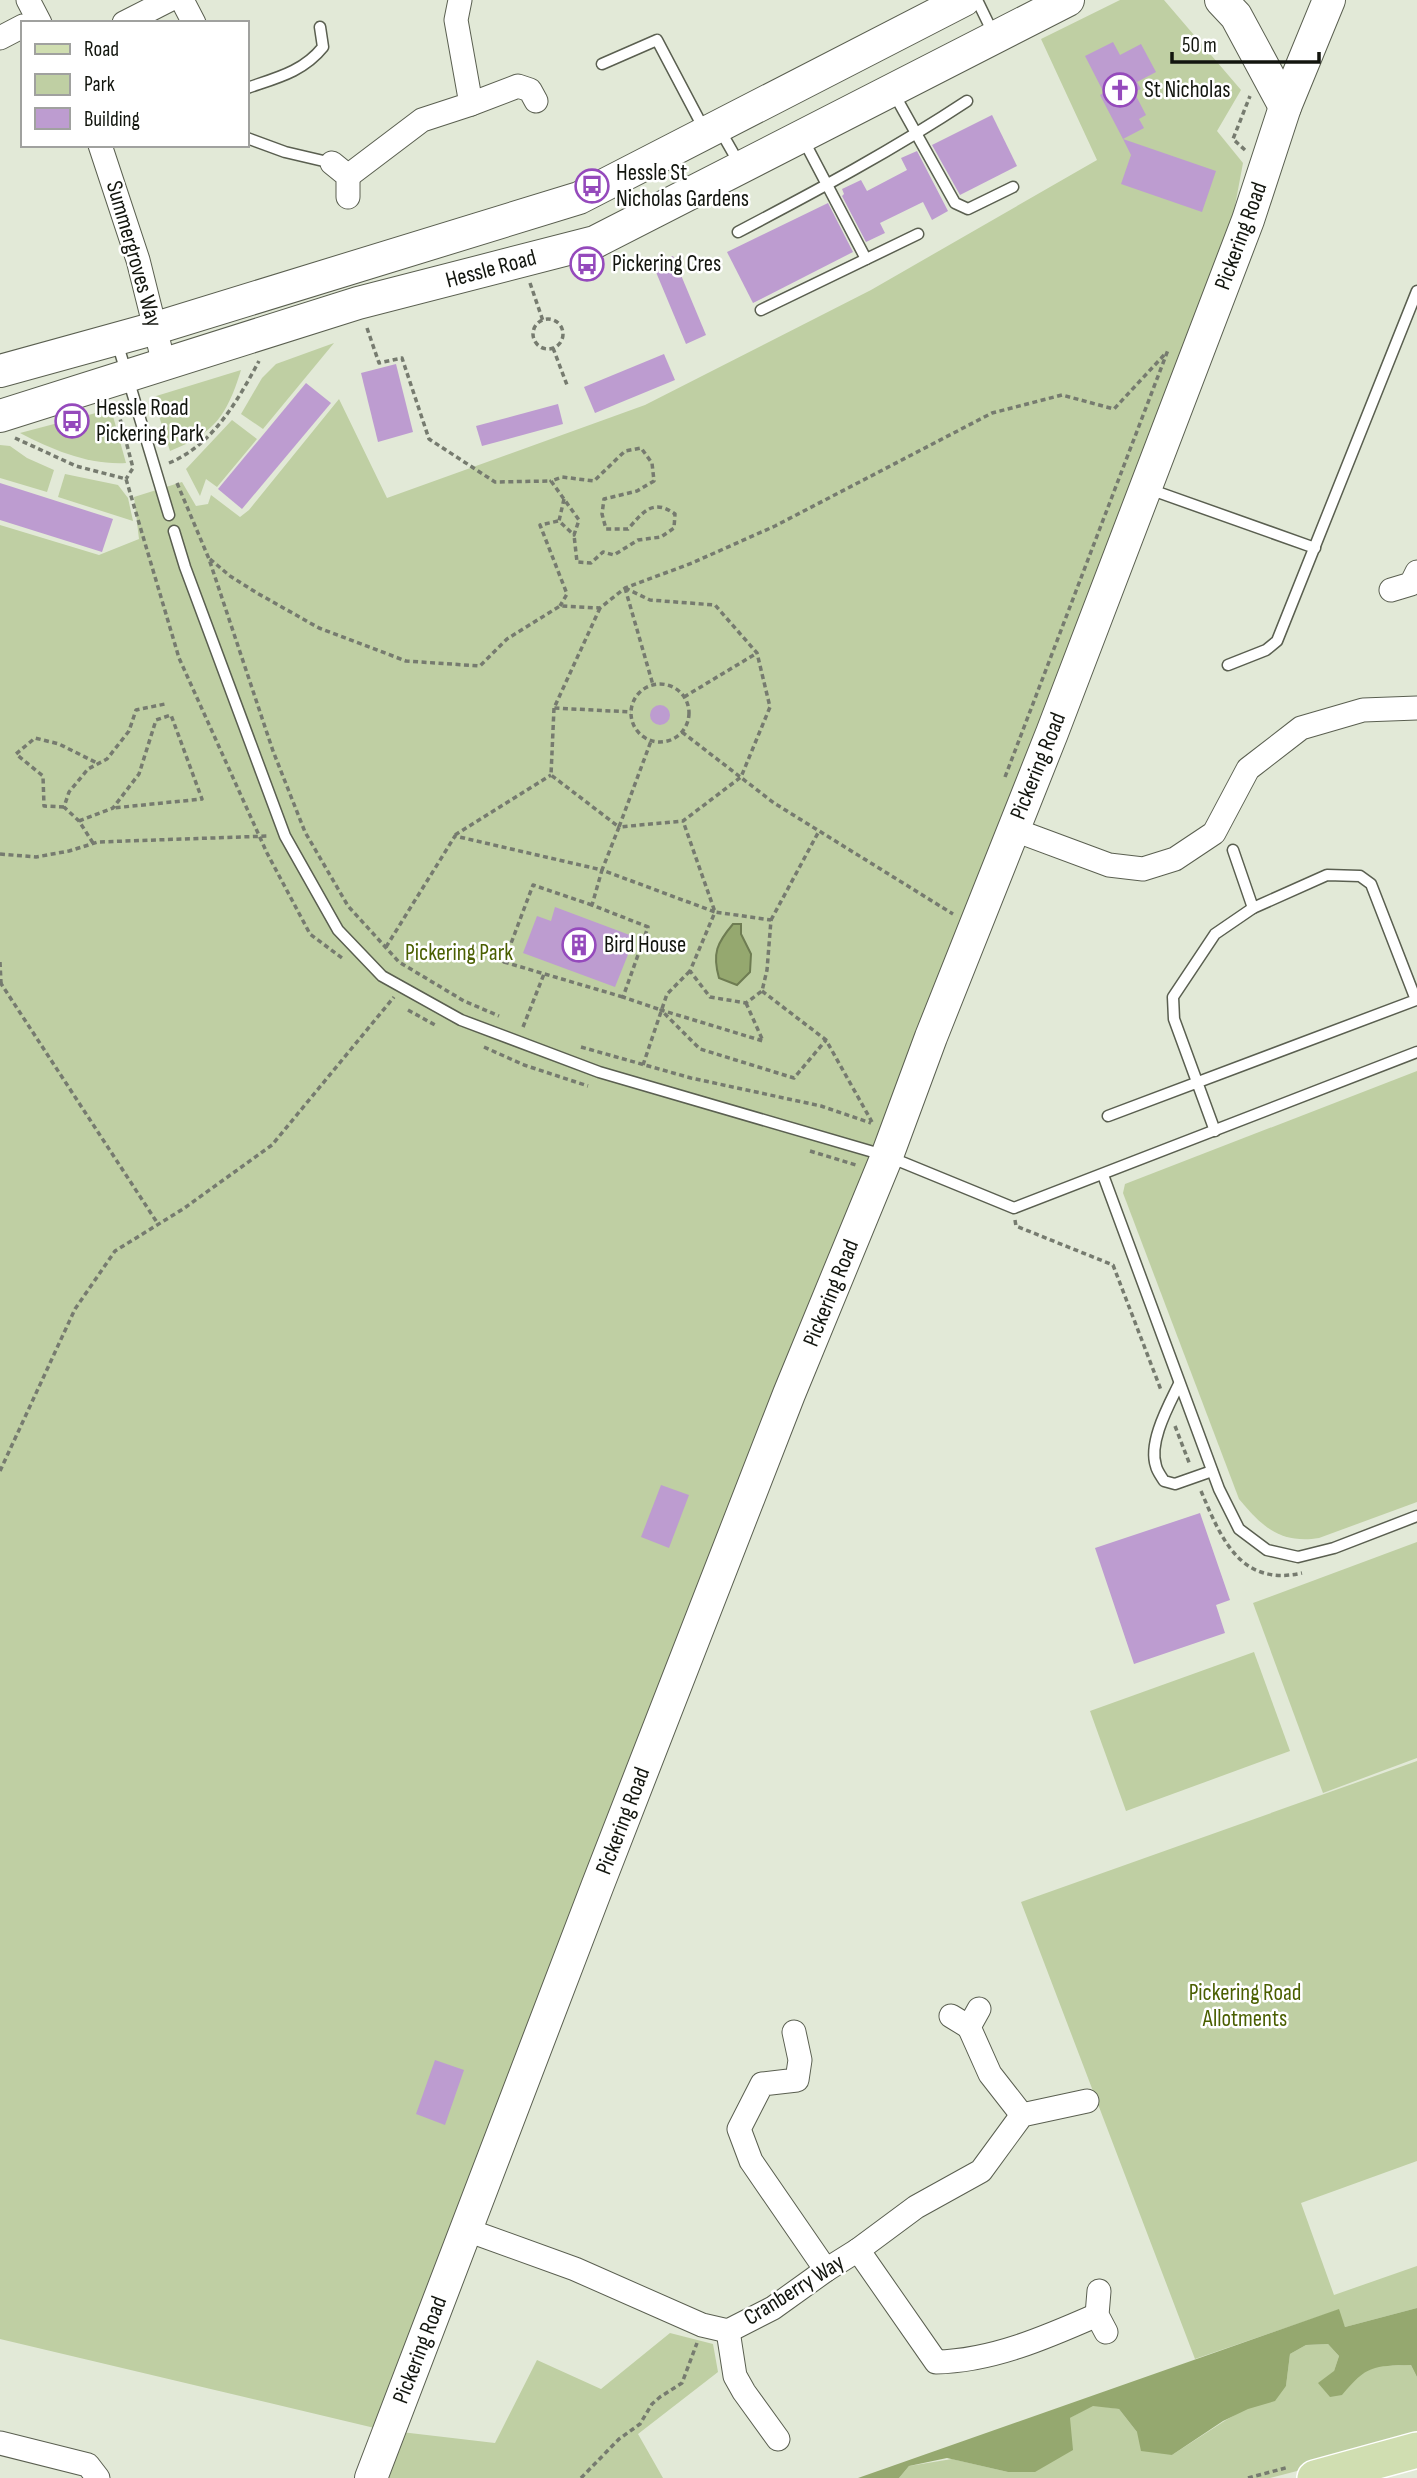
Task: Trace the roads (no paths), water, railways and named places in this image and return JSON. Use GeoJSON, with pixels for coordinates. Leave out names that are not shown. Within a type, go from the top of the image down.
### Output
{"type":"FeatureCollection","features":[{"type":"Feature","properties":{"kind":"main road"},"geometry":{"type":"LineString","coordinates":[[1315,2478],[1417,2451]]}},
{"type":"Feature","properties":{"kind":"street"},"geometry":{"type":"LineString","coordinates":[[128,21],[169,0]]}},
{"type":"Feature","properties":{"kind":"street"},"geometry":{"type":"LineString","coordinates":[[182,0],[193,21]]}},
{"type":"Feature","properties":{"kind":"street"},"geometry":{"type":"LineString","coordinates":[[460,0],[456,20],[471,104]]}},
{"type":"Feature","properties":{"kind":"street","name":"Hessle Road"},"geometry":{"type":"LineString","coordinates":[[0,371],[156,328],[579,198],[964,0]]}},
{"type":"Feature","properties":{"kind":"street","name":"Hessle Road"},"geometry":{"type":"LineString","coordinates":[[2,424],[121,388],[164,364],[363,316],[595,242],[1068,0]]}},
{"type":"Feature","properties":{"kind":"street"},"geometry":{"type":"LineString","coordinates":[[1221,0],[1236,16],[1285,107]]}},
{"type":"Feature","properties":{"kind":"street","name":"Pickering Road"},"geometry":{"type":"LineString","coordinates":[[371,2478],[784,1406],[887,1156],[1146,488],[1248,220],[1285,107],[1329,0]]}},
{"type":"Feature","properties":{"kind":"street"},"geometry":{"type":"LineString","coordinates":[[0,38],[21,24]]}},
{"type":"Feature","properties":{"kind":"street"},"geometry":{"type":"LineString","coordinates":[[343,179],[422,120],[518,86],[530,90],[536,100]]}},
{"type":"Feature","properties":{"kind":"street","name":"Summergroves Way"},"geometry":{"type":"LineString","coordinates":[[101,147],[138,261],[164,364]]}},
{"type":"Feature","properties":{"kind":"street"},"geometry":{"type":"LineString","coordinates":[[349,269],[363,316]]}},
{"type":"Feature","properties":{"kind":"street"},"geometry":{"type":"LineString","coordinates":[[1012,830],[1109,864],[1143,869],[1175,859],[1214,833],[1248,769],[1301,728],[1363,710],[1417,708]]}},
{"type":"Feature","properties":{"kind":"street"},"geometry":{"type":"LineString","coordinates":[[966,2017],[990,2074],[1023,2115],[1087,2101]]}},
{"type":"Feature","properties":{"kind":"street"},"geometry":{"type":"LineString","coordinates":[[794,2032],[800,2060],[797,2080],[762,2084],[739,2129],[751,2161],[826,2270]]}},
{"type":"Feature","properties":{"kind":"street","name":"Cranberry Way"},"geometry":{"type":"LineString","coordinates":[[467,2230],[575,2269],[702,2325],[728,2331],[773,2308],[916,2207],[981,2171],[1023,2115]]}},
{"type":"Feature","properties":{"kind":"street"},"geometry":{"type":"LineString","coordinates":[[858,2250],[936,2362],[964,2361],[1051,2335],[1101,2324],[1099,2291]]}},
{"type":"Feature","properties":{"kind":"street"},"geometry":{"type":"LineString","coordinates":[[728,2331],[735,2376],[778,2439]]}},
{"type":"Feature","properties":{"kind":"street"},"geometry":{"type":"LineString","coordinates":[[0,2443],[88,2465],[98,2478]]}},
{"type":"Feature","properties":{"kind":"lane"},"geometry":{"type":"LineString","coordinates":[[977,0],[995,37]]}},
{"type":"Feature","properties":{"kind":"lane"},"geometry":{"type":"LineString","coordinates":[[248,88],[291,73],[312,60],[323,47],[320,27]]}},
{"type":"Feature","properties":{"kind":"lane"},"geometry":{"type":"LineString","coordinates":[[602,64],[657,40],[712,130],[741,167]]}},
{"type":"Feature","properties":{"kind":"lane"},"geometry":{"type":"LineString","coordinates":[[891,90],[955,203],[968,209],[1013,187]]}},
{"type":"Feature","properties":{"kind":"lane"},"geometry":{"type":"LineString","coordinates":[[738,232],[827,186],[967,101]]}},
{"type":"Feature","properties":{"kind":"lane"},"geometry":{"type":"LineString","coordinates":[[801,136],[866,259]]}},
{"type":"Feature","properties":{"kind":"lane"},"geometry":{"type":"LineString","coordinates":[[248,138],[343,179]]}},
{"type":"Feature","properties":{"kind":"lane"},"geometry":{"type":"LineString","coordinates":[[761,310],[918,234]]}},
{"type":"Feature","properties":{"kind":"lane"},"geometry":{"type":"LineString","coordinates":[[1228,665],[1266,650],[1277,642],[1417,291]]}},
{"type":"Feature","properties":{"kind":"lane"},"geometry":{"type":"LineString","coordinates":[[116,339],[121,388],[169,515]]}},
{"type":"Feature","properties":{"kind":"lane"},"geometry":{"type":"LineString","coordinates":[[1146,488],[1315,548]]}},
{"type":"Feature","properties":{"kind":"lane"},"geometry":{"type":"LineString","coordinates":[[174,531],[285,835],[338,930],[382,976],[461,1020],[599,1072],[887,1156],[1014,1208],[1417,1052]]}},
{"type":"Feature","properties":{"kind":"lane"},"geometry":{"type":"LineString","coordinates":[[1233,850],[1252,908]]}},
{"type":"Feature","properties":{"kind":"lane"},"geometry":{"type":"LineString","coordinates":[[1108,1116],[1197,1082],[1416,1000],[1371,884],[1360,876],[1327,875],[1252,908],[1215,934],[1173,997],[1174,1019],[1197,1082],[1215,1131]]}},
{"type":"Feature","properties":{"kind":"lane"},"geometry":{"type":"LineString","coordinates":[[1103,1175],[1212,1471],[1239,1530],[1267,1550],[1298,1557],[1334,1548],[1417,1516]]}},
{"type":"Feature","properties":{"kind":"lane"},"geometry":{"type":"LineString","coordinates":[[1180,1384],[1159,1430],[1154,1452],[1156,1466],[1164,1481],[1175,1484],[1212,1471]]}},
{"type":"Feature","properties":{"kind":"place","name":"St Nicholas"},"geometry":{"type":"Point","coordinates":[1120,90]}},
{"type":"Feature","properties":{"kind":"place","name":"Hessle St Nicholas Gardens"},"geometry":{"type":"Point","coordinates":[592,186]}},
{"type":"Feature","properties":{"kind":"place","name":"Pickering Cres"},"geometry":{"type":"Point","coordinates":[587,264]}},
{"type":"Feature","properties":{"kind":"place","name":"Hessle Road Pickering Park"},"geometry":{"type":"Point","coordinates":[72,421]}},
{"type":"Feature","properties":{"kind":"place","name":"Bird House"},"geometry":{"type":"Point","coordinates":[579,945]}},
{"type":"Feature","properties":{"kind":"park label","name":"Pickering Park"},"geometry":{"type":"Point","coordinates":[459,953]}},
{"type":"Feature","properties":{"kind":"park label","name":"Pickering Road Allotments"},"geometry":{"type":"Point","coordinates":[1245,2006]}}]}
